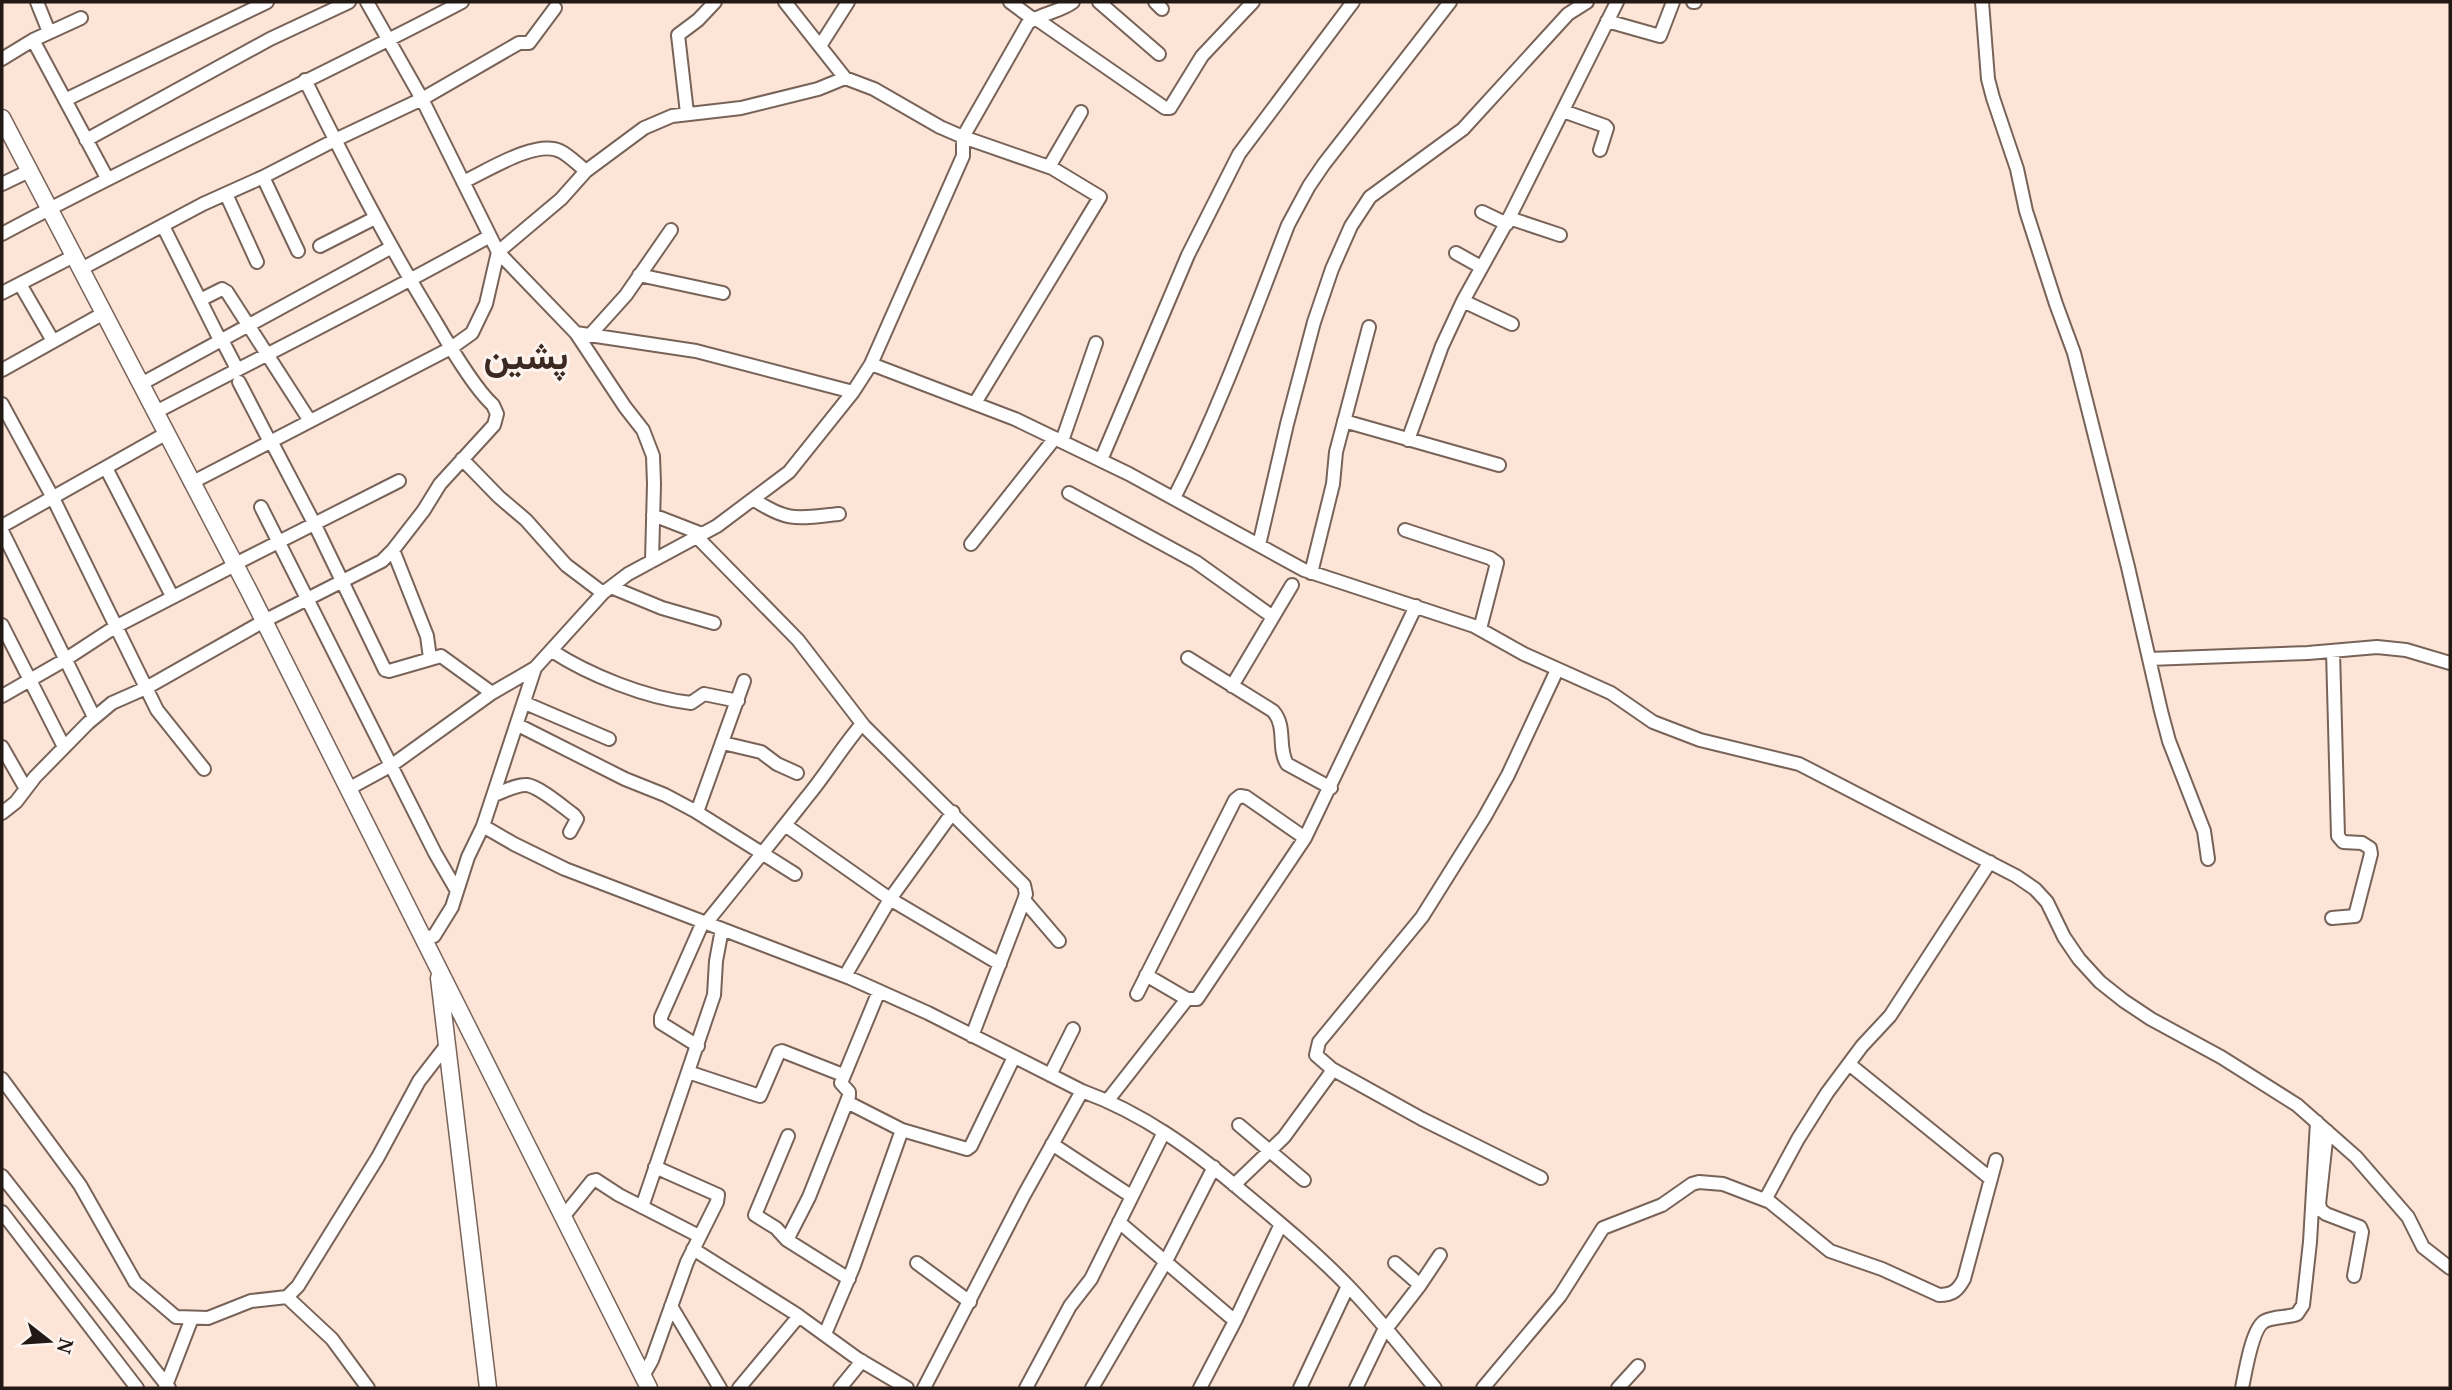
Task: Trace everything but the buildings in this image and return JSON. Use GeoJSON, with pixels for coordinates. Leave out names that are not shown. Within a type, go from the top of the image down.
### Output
{"type":"FeatureCollection","features":[{"type":"Feature","properties":{"kind":"main road"},"geometry":{"type":"LineString","coordinates":[[2,118],[6,137],[29,171],[235,564],[646,1382]]}},
{"type":"Feature","properties":{"kind":"main road"},"geometry":{"type":"LineString","coordinates":[[438,968],[488,1388]]}},
{"type":"Feature","properties":{"kind":"street"},"geometry":{"type":"LineString","coordinates":[[37,2],[49,33]]}},
{"type":"Feature","properties":{"kind":"street"},"geometry":{"type":"LineString","coordinates":[[65,100],[267,2]]}},
{"type":"Feature","properties":{"kind":"street"},"geometry":{"type":"LineString","coordinates":[[86,140],[258,46],[349,2]]}},
{"type":"Feature","properties":{"kind":"street"},"geometry":{"type":"LineString","coordinates":[[367,2],[422,99],[498,252],[576,333],[643,430],[653,456],[652,561]]}},
{"type":"Feature","properties":{"kind":"street"},"geometry":{"type":"LineString","coordinates":[[2,234],[107,178],[462,2]]}},
{"type":"Feature","properties":{"kind":"street"},"geometry":{"type":"LineString","coordinates":[[687,113],[678,35],[698,20],[715,2]]}},
{"type":"Feature","properties":{"kind":"street"},"geometry":{"type":"LineString","coordinates":[[820,46],[848,2]]}},
{"type":"Feature","properties":{"kind":"street"},"geometry":{"type":"LineString","coordinates":[[1010,2],[1165,108],[1170,108],[1207,49],[1253,2]]}},
{"type":"Feature","properties":{"kind":"street"},"geometry":{"type":"LineString","coordinates":[[1100,2],[1159,54]]}},
{"type":"Feature","properties":{"kind":"street"},"geometry":{"type":"LineString","coordinates":[[1101,460],[1188,256],[1239,154],[1353,2]]}},
{"type":"Feature","properties":{"kind":"street"},"geometry":{"type":"LineString","coordinates":[[1174,498],[1224,393],[1300,202],[1324,164],[1450,2]]}},
{"type":"Feature","properties":{"kind":"street"},"geometry":{"type":"LineString","coordinates":[[1259,545],[1314,322],[1332,269],[1363,206],[1392,179],[1429,156],[1463,129],[1567,14],[1587,2]]}},
{"type":"Feature","properties":{"kind":"street"},"geometry":{"type":"LineString","coordinates":[[1408,440],[1442,346],[1463,301],[1508,221],[1616,2]]}},
{"type":"Feature","properties":{"kind":"street"},"geometry":{"type":"LineString","coordinates":[[1607,21],[1657,37],[1660,36],[1673,2]]}},
{"type":"Feature","properties":{"kind":"street"},"geometry":{"type":"LineString","coordinates":[[1982,2],[1988,79],[1993,98],[2017,170],[2026,211],[2074,353],[2169,741],[2204,831],[2208,859]]}},
{"type":"Feature","properties":{"kind":"street"},"geometry":{"type":"LineString","coordinates":[[348,789],[392,765],[492,693],[536,668],[607,590],[628,574],[717,526],[789,472],[853,392],[871,364],[963,156],[963,137],[1028,23],[1067,3]]}},
{"type":"Feature","properties":{"kind":"street"},"geometry":{"type":"LineString","coordinates":[[791,5],[845,78],[874,89],[940,127],[1049,167],[1097,194],[1099,201],[975,403]]}},
{"type":"Feature","properties":{"kind":"street"},"geometry":{"type":"LineString","coordinates":[[2,293],[163,226],[422,99],[519,43],[529,43],[555,8]]}},
{"type":"Feature","properties":{"kind":"street"},"geometry":{"type":"LineString","coordinates":[[2,59],[33,40],[81,18]]}},
{"type":"Feature","properties":{"kind":"street"},"geometry":{"type":"LineString","coordinates":[[33,40],[107,178]]}},
{"type":"Feature","properties":{"kind":"street"},"geometry":{"type":"LineString","coordinates":[[191,483],[451,348],[472,333],[486,304],[498,252],[561,199],[586,171],[644,128],[672,116],[741,108],[818,89],[845,78]]}},
{"type":"Feature","properties":{"kind":"street"},"geometry":{"type":"LineString","coordinates":[[2,813],[16,802],[94,717],[112,703],[146,688],[264,621],[382,561],[424,510],[440,484],[492,428],[497,414],[493,405],[451,348],[411,281],[375,218],[305,80]]}},
{"type":"Feature","properties":{"kind":"street"},"geometry":{"type":"LineString","coordinates":[[1563,111],[1607,128],[1600,150]]}},
{"type":"Feature","properties":{"kind":"street"},"geometry":{"type":"LineString","coordinates":[[1049,167],[1081,112]]}},
{"type":"Feature","properties":{"kind":"street"},"geometry":{"type":"LineString","coordinates":[[463,182],[522,154],[537,150],[559,151],[586,171]]}},
{"type":"Feature","properties":{"kind":"street"},"geometry":{"type":"LineString","coordinates":[[2,184],[29,171]]}},
{"type":"Feature","properties":{"kind":"street"},"geometry":{"type":"LineString","coordinates":[[263,177],[298,251]]}},
{"type":"Feature","properties":{"kind":"street"},"geometry":{"type":"LineString","coordinates":[[226,194],[257,262]]}},
{"type":"Feature","properties":{"kind":"street"},"geometry":{"type":"LineString","coordinates":[[1482,212],[1560,235]]}},
{"type":"Feature","properties":{"kind":"street"},"geometry":{"type":"LineString","coordinates":[[320,246],[375,218]]}},
{"type":"Feature","properties":{"kind":"street"},"geometry":{"type":"LineString","coordinates":[[163,226],[314,523],[384,670],[440,656],[492,693]]}},
{"type":"Feature","properties":{"kind":"street"},"geometry":{"type":"LineString","coordinates":[[590,335],[626,295],[671,230]]}},
{"type":"Feature","properties":{"kind":"street"},"geometry":{"type":"LineString","coordinates":[[156,412],[238,376],[268,353],[411,281],[490,236]]}},
{"type":"Feature","properties":{"kind":"street"},"geometry":{"type":"LineString","coordinates":[[141,384],[392,247]]}},
{"type":"Feature","properties":{"kind":"street"},"geometry":{"type":"LineString","coordinates":[[1456,253],[1481,267]]}},
{"type":"Feature","properties":{"kind":"street"},"geometry":{"type":"LineString","coordinates":[[639,275],[723,293]]}},
{"type":"Feature","properties":{"kind":"street"},"geometry":{"type":"LineString","coordinates":[[20,284],[53,341]]}},
{"type":"Feature","properties":{"kind":"street"},"geometry":{"type":"LineString","coordinates":[[200,300],[224,289],[231,296],[310,421]]}},
{"type":"Feature","properties":{"kind":"street"},"geometry":{"type":"LineString","coordinates":[[1463,301],[1512,324]]}},
{"type":"Feature","properties":{"kind":"street"},"geometry":{"type":"LineString","coordinates":[[2,370],[104,313]]}},
{"type":"Feature","properties":{"kind":"street"},"geometry":{"type":"LineString","coordinates":[[1311,573],[1334,484],[1336,453],[1369,327]]}},
{"type":"Feature","properties":{"kind":"street"},"geometry":{"type":"LineString","coordinates":[[576,333],[696,351],[853,392]]}},
{"type":"Feature","properties":{"kind":"street"},"geometry":{"type":"LineString","coordinates":[[971,544],[1058,440],[1096,343]]}},
{"type":"Feature","properties":{"kind":"street"},"geometry":{"type":"LineString","coordinates":[[871,364],[1015,419],[1101,460],[1311,573],[1479,629],[1557,670],[1611,693],[1641,715],[1673,730],[1700,740],[1799,764],[1990,862],[2035,889],[2047,902],[2064,937],[2100,982],[2124,1001],[2297,1105],[2328,1131],[2386,1190],[2410,1221],[2423,1247],[2450,1268]]}},
{"type":"Feature","properties":{"kind":"street"},"geometry":{"type":"LineString","coordinates":[[2,404],[5,418],[53,498],[158,710],[204,769]]}},
{"type":"Feature","properties":{"kind":"street"},"geometry":{"type":"LineString","coordinates":[[1344,421],[1499,465]]}},
{"type":"Feature","properties":{"kind":"street"},"geometry":{"type":"LineString","coordinates":[[2,525],[167,433]]}},
{"type":"Feature","properties":{"kind":"street"},"geometry":{"type":"LineString","coordinates":[[462,459],[526,520],[566,565],[607,590],[714,623]]}},
{"type":"Feature","properties":{"kind":"street"},"geometry":{"type":"LineString","coordinates":[[106,468],[172,596]]}},
{"type":"Feature","properties":{"kind":"street"},"geometry":{"type":"LineString","coordinates":[[2,696],[172,596],[399,481]]}},
{"type":"Feature","properties":{"kind":"street"},"geometry":{"type":"LineString","coordinates":[[1069,493],[1196,562],[1273,617]]}},
{"type":"Feature","properties":{"kind":"street"},"geometry":{"type":"LineString","coordinates":[[753,499],[780,516],[800,518],[839,514]]}},
{"type":"Feature","properties":{"kind":"street"},"geometry":{"type":"LineString","coordinates":[[261,507],[435,853],[457,891]]}},
{"type":"Feature","properties":{"kind":"street"},"geometry":{"type":"LineString","coordinates":[[653,515],[699,536],[798,640],[862,724],[1024,885],[1024,900],[972,1036]]}},
{"type":"Feature","properties":{"kind":"street"},"geometry":{"type":"LineString","coordinates":[[1405,530],[1490,558],[1497,563],[1479,629]]}},
{"type":"Feature","properties":{"kind":"street"},"geometry":{"type":"LineString","coordinates":[[2,531],[94,717]]}},
{"type":"Feature","properties":{"kind":"street"},"geometry":{"type":"LineString","coordinates":[[393,550],[427,636],[430,658]]}},
{"type":"Feature","properties":{"kind":"street"},"geometry":{"type":"LineString","coordinates":[[1232,686],[1292,584]]}},
{"type":"Feature","properties":{"kind":"street"},"geometry":{"type":"LineString","coordinates":[[1146,975],[1187,999],[1197,999],[1306,838],[1416,606]]}},
{"type":"Feature","properties":{"kind":"street"},"geometry":{"type":"LineString","coordinates":[[2,625],[6,644],[31,679],[64,747]]}},
{"type":"Feature","properties":{"kind":"street"},"geometry":{"type":"LineString","coordinates":[[2149,659],[2377,647],[2448,658]]}},
{"type":"Feature","properties":{"kind":"street"},"geometry":{"type":"LineString","coordinates":[[552,651],[606,678],[643,692],[691,703],[704,694],[738,701]]}},
{"type":"Feature","properties":{"kind":"street"},"geometry":{"type":"LineString","coordinates":[[2332,918],[2355,916],[2371,854],[2367,845],[2343,842],[2338,836],[2333,651]]}},
{"type":"Feature","properties":{"kind":"street"},"geometry":{"type":"LineString","coordinates":[[1188,658],[1273,711],[1279,718],[1284,760],[1287,764],[1331,788]]}},
{"type":"Feature","properties":{"kind":"street"},"geometry":{"type":"LineString","coordinates":[[423,938],[434,936],[452,907],[468,858],[483,826],[536,668]]}},
{"type":"Feature","properties":{"kind":"street"},"geometry":{"type":"LineString","coordinates":[[1541,1178],[1422,1119],[1332,1069],[1315,1055],[1319,1042],[1422,918],[1508,775],[1557,670]]}},
{"type":"Feature","properties":{"kind":"street"},"geometry":{"type":"LineString","coordinates":[[697,812],[744,681]]}},
{"type":"Feature","properties":{"kind":"street"},"geometry":{"type":"LineString","coordinates":[[525,703],[609,739]]}},
{"type":"Feature","properties":{"kind":"street"},"geometry":{"type":"LineString","coordinates":[[518,724],[697,812],[795,874]]}},
{"type":"Feature","properties":{"kind":"street"},"geometry":{"type":"LineString","coordinates":[[698,1045],[661,1023],[661,1017],[705,922],[785,825],[839,750],[862,724]]}},
{"type":"Feature","properties":{"kind":"street"},"geometry":{"type":"LineString","coordinates":[[723,743],[761,752],[777,764],[797,773]]}},
{"type":"Feature","properties":{"kind":"street"},"geometry":{"type":"LineString","coordinates":[[2,747],[26,789]]}},
{"type":"Feature","properties":{"kind":"street"},"geometry":{"type":"LineString","coordinates":[[494,794],[527,785],[537,789],[577,818],[570,832]]}},
{"type":"Feature","properties":{"kind":"street"},"geometry":{"type":"LineString","coordinates":[[1137,993],[1235,800],[1240,796],[1246,797],[1306,838]]}},
{"type":"Feature","properties":{"kind":"street"},"geometry":{"type":"LineString","coordinates":[[845,976],[890,899],[953,812]]}},
{"type":"Feature","properties":{"kind":"street"},"geometry":{"type":"LineString","coordinates":[[785,825],[890,899],[1000,964]]}},
{"type":"Feature","properties":{"kind":"street"},"geometry":{"type":"LineString","coordinates":[[483,826],[565,869],[845,976],[928,1013],[1082,1091],[1108,1101],[1164,1132],[1214,1167],[1348,1286],[1435,1388]]}},
{"type":"Feature","properties":{"kind":"street"},"geometry":{"type":"LineString","coordinates":[[1765,1200],[1798,1139],[1849,1063],[1890,1016],[1990,862]]}},
{"type":"Feature","properties":{"kind":"street"},"geometry":{"type":"LineString","coordinates":[[1024,900],[1059,941]]}},
{"type":"Feature","properties":{"kind":"street"},"geometry":{"type":"LineString","coordinates":[[642,1207],[714,995],[716,961],[722,929]]}},
{"type":"Feature","properties":{"kind":"street"},"geometry":{"type":"LineString","coordinates":[[787,1240],[809,1197],[847,1102],[849,1092],[841,1083],[843,1075],[879,991]]}},
{"type":"Feature","properties":{"kind":"street"},"geometry":{"type":"LineString","coordinates":[[1108,1101],[1187,999]]}},
{"type":"Feature","properties":{"kind":"street"},"geometry":{"type":"LineString","coordinates":[[1050,1075],[1073,1029]]}},
{"type":"Feature","properties":{"kind":"street"},"geometry":{"type":"LineString","coordinates":[[2,1079],[80,1185],[135,1282],[176,1317],[208,1318],[251,1301],[287,1297],[298,1286],[378,1157],[419,1081],[446,1046]]}},
{"type":"Feature","properties":{"kind":"street"},"geometry":{"type":"LineString","coordinates":[[688,1072],[760,1096],[765,1090],[779,1052],[782,1051],[843,1075]]}},
{"type":"Feature","properties":{"kind":"street"},"geometry":{"type":"LineString","coordinates":[[847,1102],[902,1130],[967,1149],[971,1146],[1014,1057]]}},
{"type":"Feature","properties":{"kind":"street"},"geometry":{"type":"LineString","coordinates":[[1849,1063],[1991,1179]]}},
{"type":"Feature","properties":{"kind":"street"},"geometry":{"type":"LineString","coordinates":[[1234,1185],[1284,1137],[1332,1069]]}},
{"type":"Feature","properties":{"kind":"street"},"geometry":{"type":"LineString","coordinates":[[925,1388],[1082,1091]]}},
{"type":"Feature","properties":{"kind":"street"},"geometry":{"type":"LineString","coordinates":[[2242,1388],[2253,1342],[2261,1324],[2293,1316],[2302,1305],[2310,1242],[2317,1122]]}},
{"type":"Feature","properties":{"kind":"street"},"geometry":{"type":"LineString","coordinates":[[1239,1125],[1304,1180]]}},
{"type":"Feature","properties":{"kind":"street"},"geometry":{"type":"LineString","coordinates":[[825,1335],[849,1279],[902,1130]]}},
{"type":"Feature","properties":{"kind":"street"},"geometry":{"type":"LineString","coordinates":[[2328,1131],[2319,1204],[2326,1214],[2360,1227],[2362,1232],[2354,1276]]}},
{"type":"Feature","properties":{"kind":"street"},"geometry":{"type":"LineString","coordinates":[[1026,1388],[1070,1306],[1091,1279],[1164,1132]]}},
{"type":"Feature","properties":{"kind":"street"},"geometry":{"type":"LineString","coordinates":[[788,1136],[755,1215],[776,1228],[787,1240],[849,1279]]}},
{"type":"Feature","properties":{"kind":"street"},"geometry":{"type":"LineString","coordinates":[[1052,1144],[1131,1196]]}},
{"type":"Feature","properties":{"kind":"street"},"geometry":{"type":"LineString","coordinates":[[1483,1388],[1560,1296],[1603,1228],[1662,1205],[1699,1182],[1723,1184],[1765,1200],[1830,1251],[1882,1269],[1939,1295],[1948,1295],[1959,1288],[1964,1279],[1996,1160]]}},
{"type":"Feature","properties":{"kind":"street"},"geometry":{"type":"LineString","coordinates":[[646,1382],[671,1306],[718,1195],[655,1167]]}},
{"type":"Feature","properties":{"kind":"street"},"geometry":{"type":"LineString","coordinates":[[1092,1388],[1166,1261],[1214,1167]]}},
{"type":"Feature","properties":{"kind":"street"},"geometry":{"type":"LineString","coordinates":[[2,1176],[166,1387]]}},
{"type":"Feature","properties":{"kind":"street"},"geometry":{"type":"LineString","coordinates":[[563,1217],[592,1181],[596,1180],[699,1236]]}},
{"type":"Feature","properties":{"kind":"street"},"geometry":{"type":"LineString","coordinates":[[2,1212],[137,1388]]}},
{"type":"Feature","properties":{"kind":"street"},"geometry":{"type":"LineString","coordinates":[[1119,1222],[1235,1321]]}},
{"type":"Feature","properties":{"kind":"street"},"geometry":{"type":"LineString","coordinates":[[1200,1388],[1281,1224]]}},
{"type":"Feature","properties":{"kind":"street"},"geometry":{"type":"LineString","coordinates":[[693,1249],[907,1388]]}},
{"type":"Feature","properties":{"kind":"street"},"geometry":{"type":"LineString","coordinates":[[1356,1388],[1385,1328],[1440,1255]]}},
{"type":"Feature","properties":{"kind":"street"},"geometry":{"type":"LineString","coordinates":[[917,1263],[970,1302]]}},
{"type":"Feature","properties":{"kind":"street"},"geometry":{"type":"LineString","coordinates":[[1395,1263],[1420,1285]]}},
{"type":"Feature","properties":{"kind":"street"},"geometry":{"type":"LineString","coordinates":[[1300,1388],[1348,1286]]}},
{"type":"Feature","properties":{"kind":"street"},"geometry":{"type":"LineString","coordinates":[[287,1297],[332,1339],[369,1388]]}},
{"type":"Feature","properties":{"kind":"street"},"geometry":{"type":"LineString","coordinates":[[671,1306],[720,1388]]}},
{"type":"Feature","properties":{"kind":"street"},"geometry":{"type":"LineString","coordinates":[[739,1388],[799,1316]]}},
{"type":"Feature","properties":{"kind":"street"},"geometry":{"type":"LineString","coordinates":[[166,1387],[191,1318]]}},
{"type":"Feature","properties":{"kind":"street"},"geometry":{"type":"LineString","coordinates":[[840,1388],[862,1361]]}},
{"type":"Feature","properties":{"kind":"street"},"geometry":{"type":"LineString","coordinates":[[1618,1388],[1638,1366]]}},
{"type":"Feature","properties":{"kind":"district","name":"پشین"},"geometry":{"type":"Point","coordinates":[526,356]}}]}
